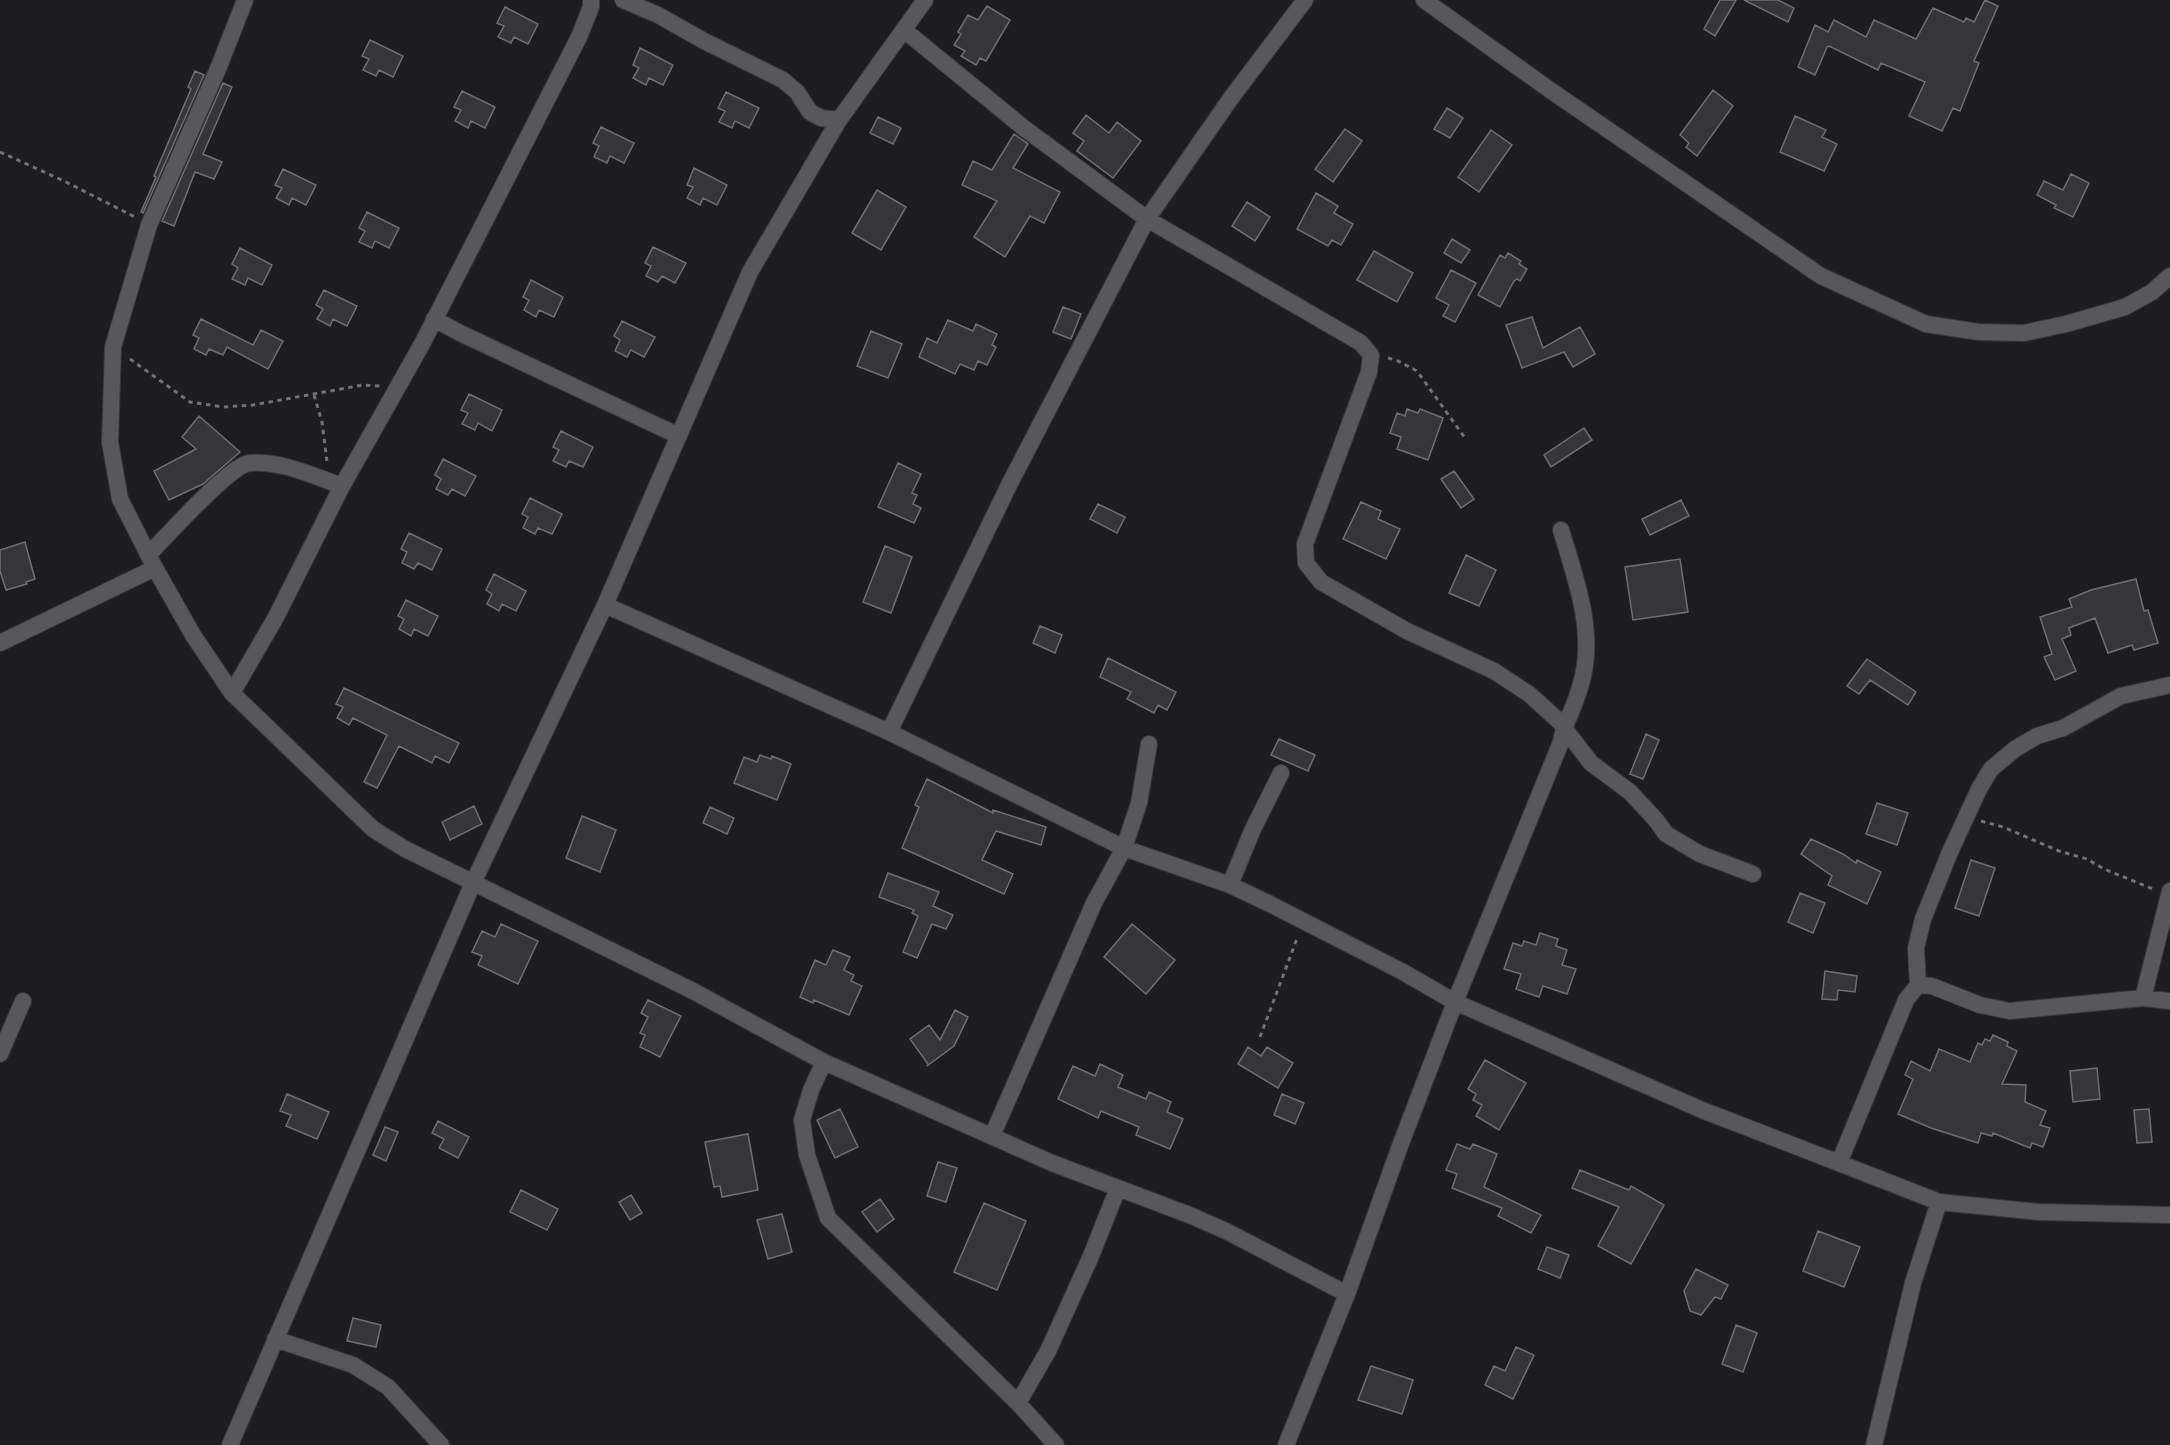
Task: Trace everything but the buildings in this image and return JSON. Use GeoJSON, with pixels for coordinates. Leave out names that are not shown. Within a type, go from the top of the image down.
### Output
{"type":"FeatureCollection","features":[{"type":"Feature","properties":{"kind":"street"},"geometry":{"type":"LineString","coordinates":[[245,0],[218,69],[149,225],[113,347],[110,442],[120,499],[151,561],[193,635],[232,693],[373,829],[405,849],[693,991],[825,1062],[1052,1163],[1228,1232],[1347,1294]]}},
{"type":"Feature","properties":{"kind":"street"},"geometry":{"type":"LineString","coordinates":[[232,693],[276,616],[336,483],[397,386],[434,319],[579,37],[591,7],[591,0]]}},
{"type":"Feature","properties":{"kind":"street"},"geometry":{"type":"LineString","coordinates":[[623,0],[658,15],[704,41],[783,80],[797,92],[810,112],[821,118],[839,120]]}},
{"type":"Feature","properties":{"kind":"street"},"geometry":{"type":"LineString","coordinates":[[230,1445],[473,883],[605,605],[750,272],[839,120],[925,0]]}},
{"type":"Feature","properties":{"kind":"street"},"geometry":{"type":"LineString","coordinates":[[889,732],[1010,483],[1147,219],[1231,98],[1305,0]]}},
{"type":"Feature","properties":{"kind":"street"},"geometry":{"type":"LineString","coordinates":[[1424,0],[1645,156],[1821,276],[1926,324],[1979,332],[2025,333],[2098,316],[2125,307],[2152,292],[2170,276]]}},
{"type":"Feature","properties":{"kind":"street"},"geometry":{"type":"LineString","coordinates":[[904,30],[1024,128],[1147,219],[1361,344],[1371,355],[1369,372],[1305,544],[1306,563],[1321,582],[1407,632],[1494,670],[1530,694],[1560,722],[1591,763],[1630,792],[1666,834],[1700,854],[1753,874]]}},
{"type":"Feature","properties":{"kind":"street"},"geometry":{"type":"LineString","coordinates":[[434,319],[679,436]]}},
{"type":"Feature","properties":{"kind":"street"},"geometry":{"type":"LineString","coordinates":[[0,644],[151,561],[229,474],[246,464],[274,465],[336,483]]}},
{"type":"Feature","properties":{"kind":"street"},"geometry":{"type":"LineString","coordinates":[[1286,1445],[1347,1294],[1455,1002],[1575,704],[1584,674],[1586,636],[1581,599],[1561,530]]}},
{"type":"Feature","properties":{"kind":"street"},"geometry":{"type":"LineString","coordinates":[[605,605],[889,732],[1124,848],[1230,885],[1304,920],[1455,1002],[1702,1110],[1939,1202],[2039,1212],[2170,1215]]}},
{"type":"Feature","properties":{"kind":"street"},"geometry":{"type":"LineString","coordinates":[[1839,1163],[1906,1000],[1918,986],[1916,948],[1923,919],[1950,852],[1979,789],[1991,769],[2037,736],[2063,728],[2121,696],[2170,685]]}},
{"type":"Feature","properties":{"kind":"street"},"geometry":{"type":"LineString","coordinates":[[992,1136],[1094,903],[1124,848],[1139,803],[1149,744]]}},
{"type":"Feature","properties":{"kind":"street"},"geometry":{"type":"LineString","coordinates":[[1230,885],[1252,831],[1281,773]]}},
{"type":"Feature","properties":{"kind":"street"},"geometry":{"type":"LineString","coordinates":[[2143,998],[2170,893]]}},
{"type":"Feature","properties":{"kind":"street"},"geometry":{"type":"LineString","coordinates":[[1918,986],[1932,986],[1980,1005],[2010,1011],[2143,998],[2170,1000]]}},
{"type":"Feature","properties":{"kind":"street"},"geometry":{"type":"LineString","coordinates":[[0,1054],[24,1001]]}},
{"type":"Feature","properties":{"kind":"street"},"geometry":{"type":"LineString","coordinates":[[825,1062],[811,1090],[802,1120],[807,1155],[828,1218],[1018,1403],[1056,1445]]}},
{"type":"Feature","properties":{"kind":"street"},"geometry":{"type":"LineString","coordinates":[[1018,1403],[1048,1351],[1118,1188]]}},
{"type":"Feature","properties":{"kind":"street"},"geometry":{"type":"LineString","coordinates":[[1874,1445],[1913,1283],[1939,1202]]}},
{"type":"Feature","properties":{"kind":"street"},"geometry":{"type":"LineString","coordinates":[[275,1339],[353,1365],[388,1387],[441,1445]]}},
{"type":"Feature","properties":{"kind":"path"},"geometry":{"type":"LineString","coordinates":[[0,152],[64,181],[149,225]]}},
{"type":"Feature","properties":{"kind":"path"},"geometry":{"type":"LineString","coordinates":[[113,347],[190,402],[223,407],[253,405],[363,385],[397,386]]}},
{"type":"Feature","properties":{"kind":"path"},"geometry":{"type":"LineString","coordinates":[[1371,355],[1396,360],[1417,371],[1465,438]]}},
{"type":"Feature","properties":{"kind":"path"},"geometry":{"type":"LineString","coordinates":[[314,394],[336,483]]}},
{"type":"Feature","properties":{"kind":"path"},"geometry":{"type":"LineString","coordinates":[[1967,817],[2003,827],[2035,842],[2170,893]]}},
{"type":"Feature","properties":{"kind":"path"},"geometry":{"type":"LineString","coordinates":[[1260,1037],[1304,920]]}}]}
